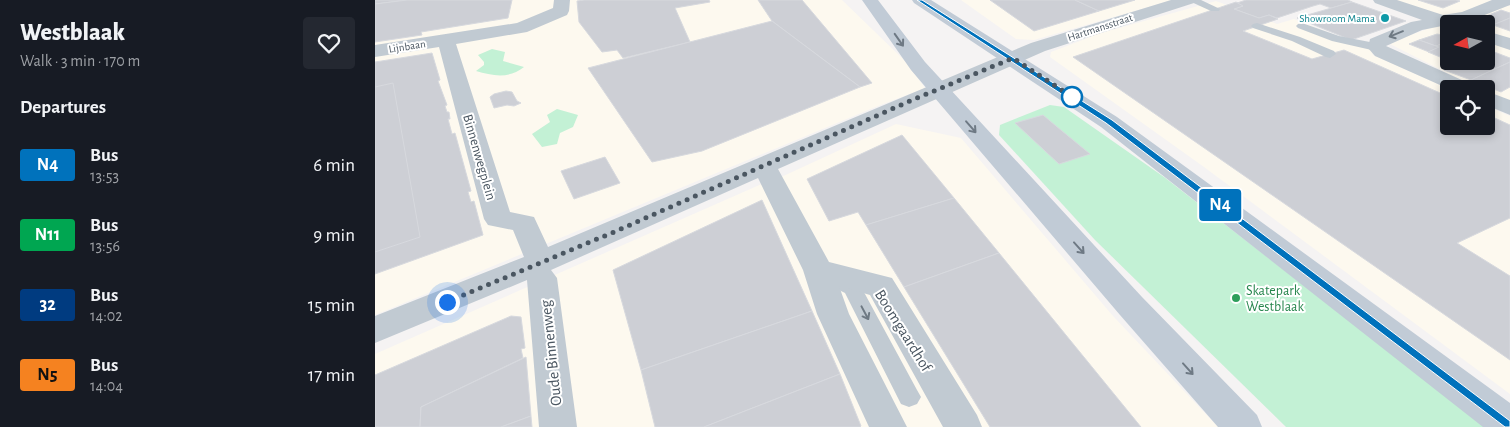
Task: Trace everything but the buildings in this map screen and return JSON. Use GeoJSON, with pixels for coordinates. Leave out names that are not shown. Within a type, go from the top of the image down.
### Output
{"type":"FeatureCollection","features":[{"type":"Feature","properties":{"kind":"main road"},"geometry":{"type":"LineString","coordinates":[[870,0],[914,61],[940,89],[966,122],[1131,306],[1243,427]]}},
{"type":"Feature","properties":{"kind":"main road"},"geometry":{"type":"LineString","coordinates":[[920,0],[1013,58],[1109,122],[1504,412]]}},
{"type":"Feature","properties":{"kind":"street"},"geometry":{"type":"LineString","coordinates":[[442,40],[521,28],[561,11],[562,0]]}},
{"type":"Feature","properties":{"kind":"street","name":"Hartmansstraat"},"geometry":{"type":"LineString","coordinates":[[375,330],[606,236],[1038,47],[1190,0]]}},
{"type":"Feature","properties":{"kind":"street"},"geometry":{"type":"LineString","coordinates":[[1381,0],[1440,21]]}},
{"type":"Feature","properties":{"kind":"street"},"geometry":{"type":"LineString","coordinates":[[1469,15],[1507,0]]}},
{"type":"Feature","properties":{"kind":"street"},"geometry":{"type":"LineString","coordinates":[[1440,24],[1417,26],[1379,42],[1376,47],[1382,52],[1446,80]]}},
{"type":"Feature","properties":{"kind":"street"},"geometry":{"type":"LineString","coordinates":[[1495,39],[1510,44]]}},
{"type":"Feature","properties":{"kind":"street","name":"Lijnbaan"},"geometry":{"type":"LineString","coordinates":[[375,51],[442,40]]}},
{"type":"Feature","properties":{"kind":"street","name":"Binnenwegplein"},"geometry":{"type":"LineString","coordinates":[[442,40],[498,219],[524,223],[539,265]]}},
{"type":"Feature","properties":{"kind":"street"},"geometry":{"type":"LineString","coordinates":[[1495,102],[1510,108]]}},
{"type":"Feature","properties":{"kind":"street"},"geometry":{"type":"LineString","coordinates":[[764,166],[818,270],[833,314],[888,427]]}},
{"type":"Feature","properties":{"kind":"street","name":"Oude Binnenweg"},"geometry":{"type":"LineString","coordinates":[[539,265],[558,427]]}},
{"type":"Feature","properties":{"kind":"street","name":"Boomgaardhof"},"geometry":{"type":"LineString","coordinates":[[818,270],[881,286],[963,427]]}},
{"type":"Feature","properties":{"kind":"lane"},"geometry":{"type":"LineString","coordinates":[[1190,0],[1215,9]]}},
{"type":"Feature","properties":{"kind":"lane"},"geometry":{"type":"LineString","coordinates":[[1257,26],[1296,39],[1330,54]]}},
{"type":"Feature","properties":{"kind":"lane"},"geometry":{"type":"LineString","coordinates":[[1302,26],[1336,39],[1376,47]]}},
{"type":"Feature","properties":{"kind":"lane"},"geometry":{"type":"LineString","coordinates":[[818,270],[852,288],[909,397]]}},
{"type":"Feature","properties":{"kind":"shaded area"},"geometry":{"type":"Polygon","coordinates":[[[375,0],[842,0],[905,61],[925,88],[375,315],[375,0]]]}},
{"type":"Feature","properties":{"kind":"shaded area"},"geometry":{"type":"Polygon","coordinates":[[[961,0],[1173,0],[1034,40],[1016,39],[961,0]]]}},
{"type":"Feature","properties":{"kind":"shaded area"},"geometry":{"type":"Polygon","coordinates":[[[1390,0],[1489,0],[1510,6],[1510,104],[1495,96],[1495,80],[1461,80],[1441,70],[1495,70],[1495,15],[1440,15],[1440,18],[1390,0]]]}},
{"type":"Feature","properties":{"kind":"shaded area"},"geometry":{"type":"Polygon","coordinates":[[[1216,1],[1277,24],[1294,19],[1350,41],[1369,44],[1373,55],[1440,85],[1440,135],[1495,135],[1495,110],[1510,116],[1510,394],[1204,167],[1050,57],[1051,52],[1101,33],[1216,1]]]}},
{"type":"Feature","properties":{"kind":"shaded area"},"geometry":{"type":"Polygon","coordinates":[[[1440,25],[1440,69],[1388,43],[1440,25]]]}},
{"type":"Feature","properties":{"kind":"shaded area"},"geometry":{"type":"Polygon","coordinates":[[[896,124],[961,138],[1113,316],[1218,427],[902,427],[779,178],[896,124]]]}},
{"type":"Feature","properties":{"kind":"shaded area"},"geometry":{"type":"Polygon","coordinates":[[[764,183],[875,427],[375,427],[375,354],[764,183]]]}},
{"type":"Feature","properties":{"kind":"green space"},"geometry":{"type":"Polygon","coordinates":[[[492,49],[505,52],[503,61],[524,67],[507,75],[476,71],[484,65],[484,62],[478,55],[492,49]]]}},
{"type":"Feature","properties":{"kind":"green space","name":"Skatepark Westblaak"},"geometry":{"type":"Polygon","coordinates":[[[1050,105],[1064,107],[1164,177],[1486,427],[1286,427],[1095,240],[999,135],[1000,125],[1050,105]]]}},
{"type":"Feature","properties":{"kind":"green space"},"geometry":{"type":"Polygon","coordinates":[[[557,109],[578,115],[573,127],[560,133],[557,144],[542,147],[532,134],[550,122],[547,115],[557,109]]]}},
{"type":"Feature","properties":{"kind":"bus line","name":"N4"},"geometry":{"type":"LineString","coordinates":[[920,0],[982,38],[1109,122],[1228,210],[1510,425]]}},
{"type":"Feature","properties":{"kind":"place","name":"Showroom Mama"},"geometry":{"type":"Point","coordinates":[1385,18]}},
{"type":"Feature","properties":{"kind":"place","name":"Skatepark Westblaak"},"geometry":{"type":"Point","coordinates":[1236,298]}},
{"type":"Feature","properties":{"kind":"route"},"geometry":{"type":"LineString","coordinates":[[447,302],[614,232],[910,101],[1013,58],[1077,100],[1072,97]]}}]}
